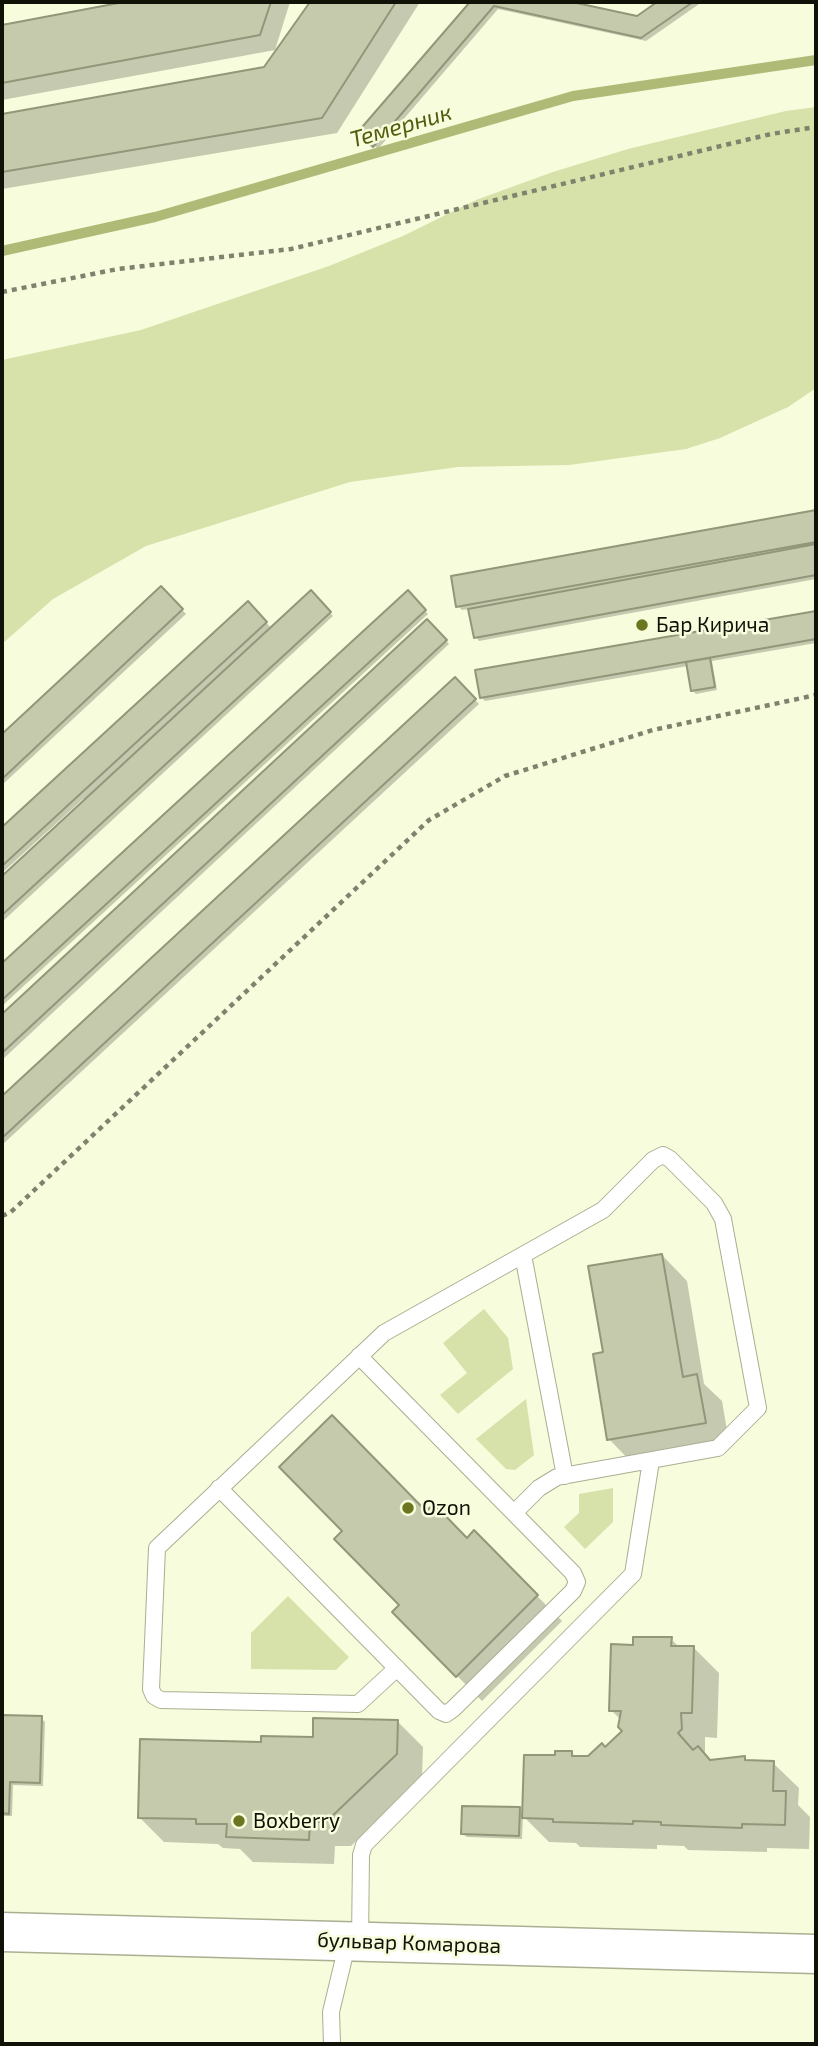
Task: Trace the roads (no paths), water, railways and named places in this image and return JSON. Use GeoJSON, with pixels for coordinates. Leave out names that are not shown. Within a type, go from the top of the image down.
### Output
{"type":"FeatureCollection","features":[{"type":"Feature","properties":{"kind":"street","name":"бульвар Комарова"},"geometry":{"type":"LineString","coordinates":[[2,1932],[816,1954]]}},
{"type":"Feature","properties":{"kind":"lane"},"geometry":{"type":"LineString","coordinates":[[397,1668],[366,1698],[348,1705],[160,1700],[154,1696],[151,1689],[157,1548],[383,1333],[603,1210],[653,1160],[663,1155],[720,1211],[758,1408],[718,1448],[549,1481],[514,1513]]}},
{"type":"Feature","properties":{"kind":"lane"},"geometry":{"type":"LineString","coordinates":[[523,1255],[565,1476]]}},
{"type":"Feature","properties":{"kind":"lane"},"geometry":{"type":"LineString","coordinates":[[219,1488],[439,1711],[446,1714],[573,1591],[577,1582],[573,1573],[359,1356]]}},
{"type":"Feature","properties":{"kind":"lane"},"geometry":{"type":"LineString","coordinates":[[332,2044],[331,2012],[354,1941],[364,1845],[632,1574],[651,1461]]}},
{"type":"Feature","properties":{"kind":"waterway","name":"Темерник"},"geometry":{"type":"LineString","coordinates":[[2,251],[155,217],[573,96],[816,60]]}},
{"type":"Feature","properties":{"kind":"place","name":"Бар Кирича"},"geometry":{"type":"Point","coordinates":[642,625]}},
{"type":"Feature","properties":{"kind":"place","name":"Ozon"},"geometry":{"type":"Point","coordinates":[408,1508]}},
{"type":"Feature","properties":{"kind":"place","name":"Boxberry"},"geometry":{"type":"Point","coordinates":[239,1821]}}]}
